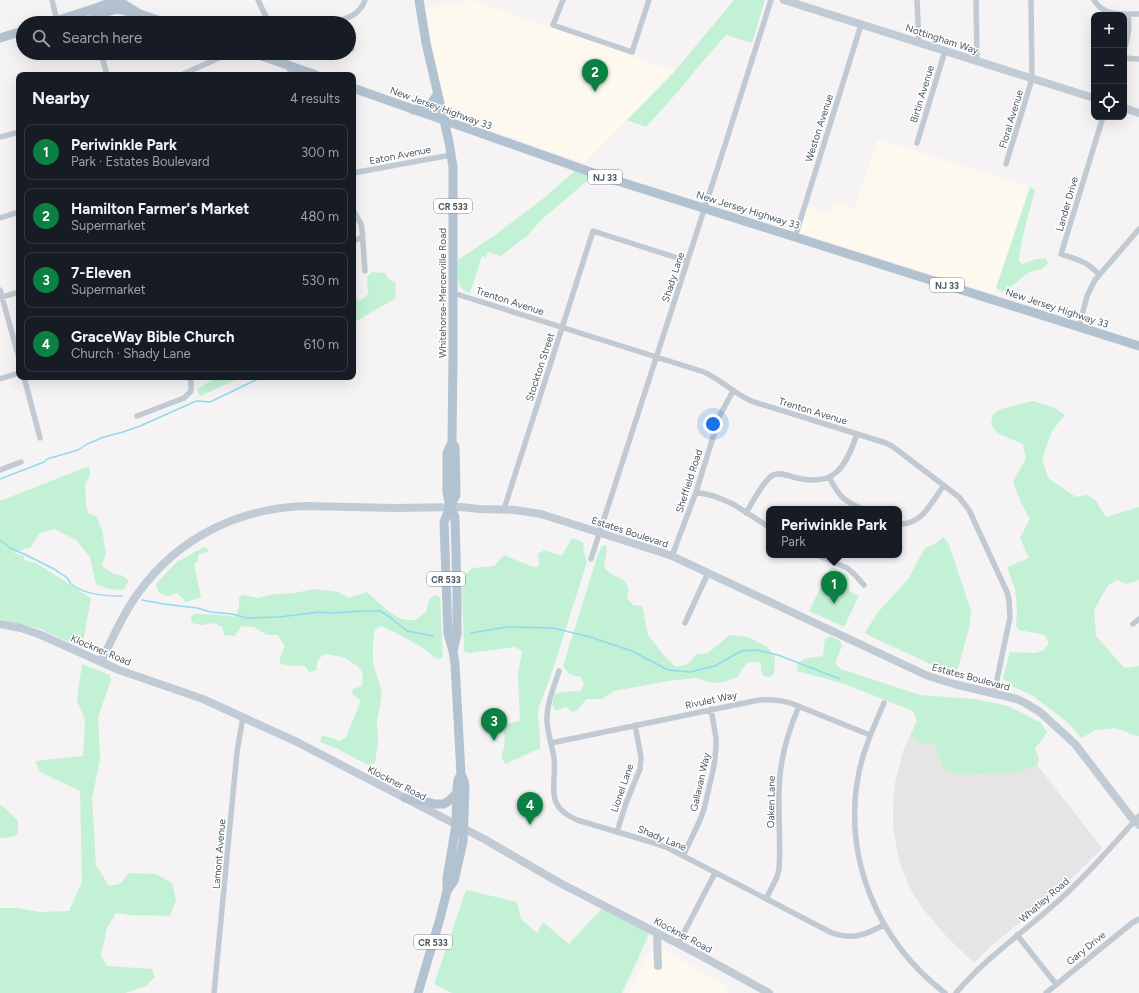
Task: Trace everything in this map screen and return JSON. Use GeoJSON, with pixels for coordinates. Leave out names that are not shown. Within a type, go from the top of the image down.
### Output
{"type":"FeatureCollection","features":[{"type":"Feature","properties":{"kind":"main road"},"geometry":{"type":"LineString","coordinates":[[72,16],[117,0],[140,14]]}},
{"type":"Feature","properties":{"kind":"main road","name":"CR 533"},"geometry":{"type":"LineString","coordinates":[[419,0],[426,43],[444,121]]}},
{"type":"Feature","properties":{"kind":"main road"},"geometry":{"type":"LineString","coordinates":[[91,10],[98,14],[118,9],[146,16]]}},
{"type":"Feature","properties":{"kind":"main road"},"geometry":{"type":"LineString","coordinates":[[0,38],[16,33]]}},
{"type":"Feature","properties":{"kind":"main road"},"geometry":{"type":"LineString","coordinates":[[273,60],[307,72]]}},
{"type":"Feature","properties":{"kind":"main road","name":"New Jersey Highway 33"},"geometry":{"type":"LineString","coordinates":[[356,90],[602,176],[1139,346]]}},
{"type":"Feature","properties":{"kind":"main road"},"geometry":{"type":"LineString","coordinates":[[413,110],[427,107],[433,102],[438,93]]}},
{"type":"Feature","properties":{"kind":"main road","name":"Whitehorse-Mercerville Road"},"geometry":{"type":"LineString","coordinates":[[444,121],[451,155],[453,184],[452,442],[455,447],[456,495],[450,507]]}},
{"type":"Feature","properties":{"kind":"main road","name":"CR 533"},"geometry":{"type":"LineString","coordinates":[[450,507],[455,517],[457,595],[457,634],[453,651],[456,664],[461,774],[464,780],[465,788],[460,827]]}},
{"type":"Feature","properties":{"kind":"main road","name":"CR 533"},"geometry":{"type":"LineString","coordinates":[[418,993],[447,891],[454,881],[463,842],[460,827],[457,790],[458,780],[461,774]]}},
{"type":"Feature","properties":{"kind":"main road"},"geometry":{"type":"LineString","coordinates":[[405,798],[435,804],[444,804],[450,800],[457,790]]}},
{"type":"Feature","properties":{"kind":"street"},"geometry":{"type":"LineString","coordinates":[[52,0],[53,16]]}},
{"type":"Feature","properties":{"kind":"street"},"geometry":{"type":"LineString","coordinates":[[258,0],[265,16]]}},
{"type":"Feature","properties":{"kind":"street"},"geometry":{"type":"LineString","coordinates":[[353,16],[361,8],[365,0]]}},
{"type":"Feature","properties":{"kind":"street"},"geometry":{"type":"LineString","coordinates":[[563,0],[553,25],[632,52],[649,0]]}},
{"type":"Feature","properties":{"kind":"street","name":"Shady Lane"},"geometry":{"type":"LineString","coordinates":[[591,559],[770,0]]}},
{"type":"Feature","properties":{"kind":"street","name":"Nottingham Way"},"geometry":{"type":"LineString","coordinates":[[784,0],[802,3],[861,25],[1091,97]]}},
{"type":"Feature","properties":{"kind":"street"},"geometry":{"type":"LineString","coordinates":[[917,0],[919,43]]}},
{"type":"Feature","properties":{"kind":"street"},"geometry":{"type":"LineString","coordinates":[[976,0],[977,61]]}},
{"type":"Feature","properties":{"kind":"street","name":"Floral Avenue"},"geometry":{"type":"LineString","coordinates":[[1006,164],[1032,79],[1031,0]]}},
{"type":"Feature","properties":{"kind":"street"},"geometry":{"type":"LineString","coordinates":[[1094,0],[1100,8],[1110,13],[1139,14]]}},
{"type":"Feature","properties":{"kind":"street"},"geometry":{"type":"LineString","coordinates":[[91,10],[92,16]]}},
{"type":"Feature","properties":{"kind":"street"},"geometry":{"type":"LineString","coordinates":[[1125,48],[1129,34],[1128,14]]}},
{"type":"Feature","properties":{"kind":"street","name":"Weston Avenue"},"geometry":{"type":"LineString","coordinates":[[795,237],[861,25]]}},
{"type":"Feature","properties":{"kind":"street","name":"Birtin Avenue"},"geometry":{"type":"LineString","coordinates":[[917,143],[945,51]]}},
{"type":"Feature","properties":{"kind":"street"},"geometry":{"type":"LineString","coordinates":[[1127,58],[1139,59]]}},
{"type":"Feature","properties":{"kind":"street"},"geometry":{"type":"LineString","coordinates":[[103,60],[106,72]]}},
{"type":"Feature","properties":{"kind":"street"},"geometry":{"type":"LineString","coordinates":[[188,72],[214,60]]}},
{"type":"Feature","properties":{"kind":"street"},"geometry":{"type":"LineString","coordinates":[[285,60],[290,72]]}},
{"type":"Feature","properties":{"kind":"street"},"geometry":{"type":"LineString","coordinates":[[1127,109],[1139,113]]}},
{"type":"Feature","properties":{"kind":"street","name":"Lander Drive"},"geometry":{"type":"LineString","coordinates":[[1099,275],[1087,263],[1062,254],[1101,120]]}},
{"type":"Feature","properties":{"kind":"street"},"geometry":{"type":"LineString","coordinates":[[0,137],[16,133]]}},
{"type":"Feature","properties":{"kind":"street","name":"Eaton Avenue"},"geometry":{"type":"LineString","coordinates":[[356,172],[451,155]]}},
{"type":"Feature","properties":{"kind":"street"},"geometry":{"type":"LineString","coordinates":[[0,218],[16,213]]}},
{"type":"Feature","properties":{"kind":"street"},"geometry":{"type":"LineString","coordinates":[[356,215],[361,224],[363,236],[365,271]]}},
{"type":"Feature","properties":{"kind":"street"},"geometry":{"type":"LineString","coordinates":[[1078,326],[1090,288],[1099,275],[1139,229]]}},
{"type":"Feature","properties":{"kind":"street","name":"Stockton Street"},"geometry":{"type":"LineString","coordinates":[[504,509],[593,231],[687,261]]}},
{"type":"Feature","properties":{"kind":"street"},"geometry":{"type":"LineString","coordinates":[[356,240],[363,236]]}},
{"type":"Feature","properties":{"kind":"street"},"geometry":{"type":"LineString","coordinates":[[0,290],[16,348]]}},
{"type":"Feature","properties":{"kind":"street","name":"Trenton Avenue"},"geometry":{"type":"LineString","coordinates":[[453,292],[704,372],[720,380],[733,391],[747,399],[762,405],[892,446],[959,497],[969,510],[1007,592],[1010,617],[1009,627],[994,694]]}},
{"type":"Feature","properties":{"kind":"street"},"geometry":{"type":"LineString","coordinates":[[1,297],[16,293]]}},
{"type":"Feature","properties":{"kind":"street"},"geometry":{"type":"LineString","coordinates":[[0,379],[16,374]]}},
{"type":"Feature","properties":{"kind":"street"},"geometry":{"type":"LineString","coordinates":[[25,380],[40,438]]}},
{"type":"Feature","properties":{"kind":"street"},"geometry":{"type":"LineString","coordinates":[[137,416],[184,398],[191,391],[190,380]]}},
{"type":"Feature","properties":{"kind":"street","name":"Sheffield Road"},"geometry":{"type":"LineString","coordinates":[[672,556],[696,492],[720,415],[733,391]]}},
{"type":"Feature","properties":{"kind":"street"},"geometry":{"type":"LineString","coordinates":[[746,513],[768,479],[775,474],[782,474],[811,481],[829,477],[840,470],[853,447],[857,434]]}},
{"type":"Feature","properties":{"kind":"street"},"geometry":{"type":"LineString","coordinates":[[0,470],[21,462]]}},
{"type":"Feature","properties":{"kind":"street"},"geometry":{"type":"LineString","coordinates":[[829,477],[836,491],[856,506]]}},
{"type":"Feature","properties":{"kind":"street"},"geometry":{"type":"LineString","coordinates":[[902,524],[909,523],[918,519],[926,512],[944,485]]}},
{"type":"Feature","properties":{"kind":"street"},"geometry":{"type":"LineString","coordinates":[[696,492],[723,500],[766,525]]}},
{"type":"Feature","properties":{"kind":"street","name":"Estates Boulevard"},"geometry":{"type":"LineString","coordinates":[[101,661],[121,621],[138,593],[147,581],[168,560],[182,548],[202,535],[219,526],[250,514],[293,506],[395,508],[450,507],[522,510],[541,514],[672,556],[928,676],[1025,702],[1040,712],[1075,744],[1138,821]]}},
{"type":"Feature","properties":{"kind":"street"},"geometry":{"type":"LineString","coordinates":[[824,558],[847,568],[856,575],[864,585]]}},
{"type":"Feature","properties":{"kind":"street"},"geometry":{"type":"LineString","coordinates":[[685,623],[708,573]]}},
{"type":"Feature","properties":{"kind":"street"},"geometry":{"type":"LineString","coordinates":[[1133,624],[1139,619]]}},
{"type":"Feature","properties":{"kind":"street","name":"Klockner Road"},"geometry":{"type":"LineString","coordinates":[[0,624],[32,632],[119,670],[203,699],[297,742],[460,827],[558,882],[769,993]]}},
{"type":"Feature","properties":{"kind":"street","name":"Shady Lane"},"geometry":{"type":"LineString","coordinates":[[558,671],[547,712],[554,768],[552,787],[553,794],[558,805],[562,811],[571,818],[651,842],[683,856],[832,933],[852,937],[860,936],[884,924]]}},
{"type":"Feature","properties":{"kind":"street","name":"Rivulet Way"},"geometry":{"type":"LineString","coordinates":[[551,742],[769,699],[785,701],[870,735]]}},
{"type":"Feature","properties":{"kind":"street"},"geometry":{"type":"LineString","coordinates":[[884,703],[862,758],[856,788],[855,804],[858,850],[865,880],[873,902],[884,924],[910,961],[945,993]]}},
{"type":"Feature","properties":{"kind":"street","name":"Oaken Lane"},"geometry":{"type":"LineString","coordinates":[[766,899],[777,877],[779,869],[779,792],[781,763],[789,732],[799,706]]}},
{"type":"Feature","properties":{"kind":"street","name":"Gallavan Way"},"geometry":{"type":"LineString","coordinates":[[683,856],[704,809],[714,766],[716,738],[711,710]]}},
{"type":"Feature","properties":{"kind":"street","name":"Lamont Avenue"},"geometry":{"type":"LineString","coordinates":[[214,993],[237,752],[243,717]]}},
{"type":"Feature","properties":{"kind":"street","name":"Lionel Lane"},"geometry":{"type":"LineString","coordinates":[[617,832],[626,803],[640,769],[641,763],[635,725]]}},
{"type":"Feature","properties":{"kind":"street","name":"Whatley Road"},"geometry":{"type":"LineString","coordinates":[[956,993],[979,968],[1070,890],[1138,821]]}},
{"type":"Feature","properties":{"kind":"street"},"geometry":{"type":"LineString","coordinates":[[678,944],[715,872]]}},
{"type":"Feature","properties":{"kind":"street","name":"Gary Drive"},"geometry":{"type":"LineString","coordinates":[[1046,993],[1132,923],[1139,919]]}},
{"type":"Feature","properties":{"kind":"street"},"geometry":{"type":"LineString","coordinates":[[656,933],[658,966]]}},
{"type":"Feature","properties":{"kind":"street"},"geometry":{"type":"LineString","coordinates":[[1017,935],[1056,984]]}},
{"type":"Feature","properties":{"kind":"shaded area"},"geometry":{"type":"Polygon","coordinates":[[[472,0],[675,71],[584,163],[447,113],[437,72],[425,8],[472,0]]]}},
{"type":"Feature","properties":{"kind":"shaded area"},"geometry":{"type":"Polygon","coordinates":[[[878,139],[1030,187],[994,294],[801,233],[799,231],[806,206],[830,213],[834,202],[854,208],[878,139]]]}},
{"type":"Feature","properties":{"kind":"shaded area"},"geometry":{"type":"Polygon","coordinates":[[[910,735],[919,743],[935,745],[943,769],[1020,772],[1037,765],[1102,848],[1058,892],[992,945],[974,963],[947,937],[923,909],[910,888],[899,861],[893,826],[893,803],[895,783],[903,751],[910,735]]]}},
{"type":"Feature","properties":{"kind":"shaded area"},"geometry":{"type":"Polygon","coordinates":[[[663,950],[727,986],[728,993],[628,993],[648,952],[663,950]]]}},
{"type":"Feature","properties":{"kind":"green space"},"geometry":{"type":"Polygon","coordinates":[[[734,0],[765,0],[752,43],[726,35],[646,127],[627,120],[675,71],[734,0]]]}},
{"type":"Feature","properties":{"kind":"green space"},"geometry":{"type":"Polygon","coordinates":[[[576,170],[593,176],[543,218],[527,236],[501,256],[488,252],[486,257],[482,256],[470,293],[461,287],[458,280],[458,260],[495,235],[544,198],[576,170]]]}},
{"type":"Feature","properties":{"kind":"green space"},"geometry":{"type":"Polygon","coordinates":[[[1030,187],[1035,190],[1023,234],[1019,261],[1023,264],[1035,259],[1046,258],[1048,264],[1040,270],[1035,270],[1025,275],[1003,292],[996,288],[1030,187]]]}},
{"type":"Feature","properties":{"kind":"green space"},"geometry":{"type":"Polygon","coordinates":[[[372,272],[385,273],[389,279],[396,283],[396,298],[356,321],[356,296],[360,301],[368,294],[367,277],[372,272]]]}},
{"type":"Feature","properties":{"kind":"green space"},"geometry":{"type":"Polygon","coordinates":[[[212,380],[235,380],[200,396],[197,389],[212,380]]]}},
{"type":"Feature","properties":{"kind":"green space"},"geometry":{"type":"Polygon","coordinates":[[[1033,401],[1055,408],[1065,415],[1052,431],[1042,459],[1048,478],[1076,497],[1087,495],[1096,501],[1106,517],[1139,507],[1139,580],[1127,584],[1117,580],[1108,585],[1094,610],[1096,636],[1125,668],[1139,666],[1139,736],[1116,728],[1095,730],[1082,738],[1067,722],[1033,696],[1014,687],[1003,678],[1010,652],[1036,653],[1044,650],[1049,643],[1045,635],[1019,630],[1016,626],[1017,608],[1015,589],[1007,567],[1029,558],[1020,538],[1030,519],[1021,503],[1013,482],[1026,458],[1023,444],[997,433],[991,424],[993,414],[1001,409],[1033,401]]]}},
{"type":"Feature","properties":{"kind":"green space"},"geometry":{"type":"Polygon","coordinates":[[[89,466],[90,475],[85,486],[86,504],[88,513],[96,516],[102,530],[106,553],[102,566],[114,574],[121,575],[129,581],[123,590],[108,589],[96,584],[90,557],[76,540],[55,529],[40,533],[30,548],[13,552],[24,556],[24,560],[36,563],[91,598],[82,648],[40,629],[0,619],[0,501],[89,466]]]}},
{"type":"Feature","properties":{"kind":"green space"},"geometry":{"type":"Polygon","coordinates":[[[943,537],[948,542],[971,611],[969,629],[958,668],[953,673],[868,635],[865,632],[879,611],[908,579],[925,548],[935,544],[943,537]]]}},
{"type":"Feature","properties":{"kind":"green space"},"geometry":{"type":"Polygon","coordinates":[[[572,538],[583,542],[587,562],[552,672],[539,707],[538,718],[540,748],[506,764],[501,758],[505,744],[504,732],[506,724],[520,721],[518,675],[522,651],[515,647],[469,653],[464,651],[463,576],[473,568],[494,566],[504,555],[533,567],[539,566],[538,554],[544,550],[562,556],[572,538]]]}},
{"type":"Feature","properties":{"kind":"green space"},"geometry":{"type":"Polygon","coordinates":[[[606,545],[607,551],[604,568],[611,574],[624,580],[629,589],[627,598],[633,605],[642,606],[648,635],[666,658],[676,667],[688,664],[697,654],[708,653],[730,635],[748,637],[767,647],[775,656],[774,674],[770,677],[763,676],[761,663],[752,662],[744,666],[738,677],[720,683],[709,682],[696,678],[668,681],[614,691],[602,699],[586,699],[578,710],[572,712],[566,707],[556,711],[552,705],[555,694],[580,691],[584,685],[581,677],[569,674],[563,666],[597,557],[602,546],[606,545]]]}},
{"type":"Feature","properties":{"kind":"green space"},"geometry":{"type":"Polygon","coordinates":[[[204,547],[208,549],[207,552],[198,555],[198,560],[194,565],[201,597],[186,602],[177,593],[168,596],[159,593],[156,584],[177,562],[204,547]]]}},
{"type":"Feature","properties":{"kind":"green space"},"geometry":{"type":"Polygon","coordinates":[[[831,567],[840,570],[847,575],[849,589],[854,594],[859,596],[844,627],[809,611],[831,567]]]}},
{"type":"Feature","properties":{"kind":"green space"},"geometry":{"type":"Polygon","coordinates":[[[315,589],[338,592],[349,598],[366,592],[397,617],[408,620],[415,620],[426,612],[429,600],[434,595],[440,597],[443,657],[439,659],[398,634],[381,626],[375,629],[373,663],[382,693],[377,722],[378,743],[375,763],[370,766],[336,748],[320,742],[322,736],[340,741],[346,737],[361,701],[352,694],[353,689],[362,686],[363,675],[359,667],[343,657],[325,654],[318,660],[317,670],[309,672],[304,665],[296,666],[280,664],[280,657],[285,646],[277,635],[267,635],[254,627],[241,626],[235,636],[224,635],[222,627],[214,623],[201,625],[192,623],[191,617],[194,614],[235,617],[239,607],[239,597],[243,595],[257,598],[315,589]]]}},
{"type":"Feature","properties":{"kind":"green space"},"geometry":{"type":"Polygon","coordinates":[[[831,636],[840,641],[842,646],[835,663],[841,669],[920,695],[974,699],[1008,706],[1041,723],[1047,732],[1035,749],[1039,758],[1037,765],[1020,772],[958,775],[943,769],[935,745],[919,743],[910,735],[917,721],[913,711],[842,683],[797,671],[798,662],[807,658],[823,656],[825,639],[831,636]]]}},
{"type":"Feature","properties":{"kind":"green space"},"geometry":{"type":"Polygon","coordinates":[[[82,664],[110,675],[111,680],[98,717],[100,759],[92,799],[96,865],[109,886],[120,884],[129,873],[156,874],[172,883],[176,900],[170,916],[130,915],[116,913],[107,928],[101,955],[107,966],[152,969],[155,977],[146,986],[125,993],[0,993],[0,908],[18,908],[40,912],[69,911],[82,882],[80,791],[40,772],[35,761],[83,756],[85,719],[77,701],[82,664]]]}},
{"type":"Feature","properties":{"kind":"green space"},"geometry":{"type":"Polygon","coordinates":[[[0,805],[18,821],[18,834],[12,837],[0,838],[0,805]]]}},
{"type":"Feature","properties":{"kind":"green space"},"geometry":{"type":"Polygon","coordinates":[[[466,890],[517,902],[521,919],[537,933],[543,922],[569,944],[605,905],[651,929],[622,993],[452,993],[434,984],[466,890]]]}},
{"type":"Feature","properties":{"kind":"waterway"},"geometry":{"type":"LineString","coordinates":[[0,479],[44,462],[47,459],[78,450],[87,444],[104,437],[140,426],[194,402],[210,402],[256,380]]}},
{"type":"Feature","properties":{"kind":"waterway"},"geometry":{"type":"LineString","coordinates":[[0,540],[10,548],[56,570],[67,578],[71,584],[83,591],[102,595],[122,596]]}},
{"type":"Feature","properties":{"kind":"waterway"},"geometry":{"type":"LineString","coordinates":[[142,600],[197,608],[247,618],[279,617],[319,612],[380,611],[407,631],[433,636]]}},
{"type":"Feature","properties":{"kind":"waterway"},"geometry":{"type":"LineString","coordinates":[[471,633],[507,627],[553,628],[590,637],[632,651],[668,670],[690,672],[715,666],[741,651],[757,650],[778,655],[840,679]]}},
{"type":"Feature","properties":{"kind":"place","name":"Hamilton Farmer's Market"},"geometry":{"type":"Point","coordinates":[595,92]}},
{"type":"Feature","properties":{"kind":"place","name":"Periwinkle Park"},"geometry":{"type":"Point","coordinates":[834,604]}},
{"type":"Feature","properties":{"kind":"place","name":"7-Eleven"},"geometry":{"type":"Point","coordinates":[494,741]}},
{"type":"Feature","properties":{"kind":"place","name":"GraceWay Bible Church"},"geometry":{"type":"Point","coordinates":[530,825]}}]}
